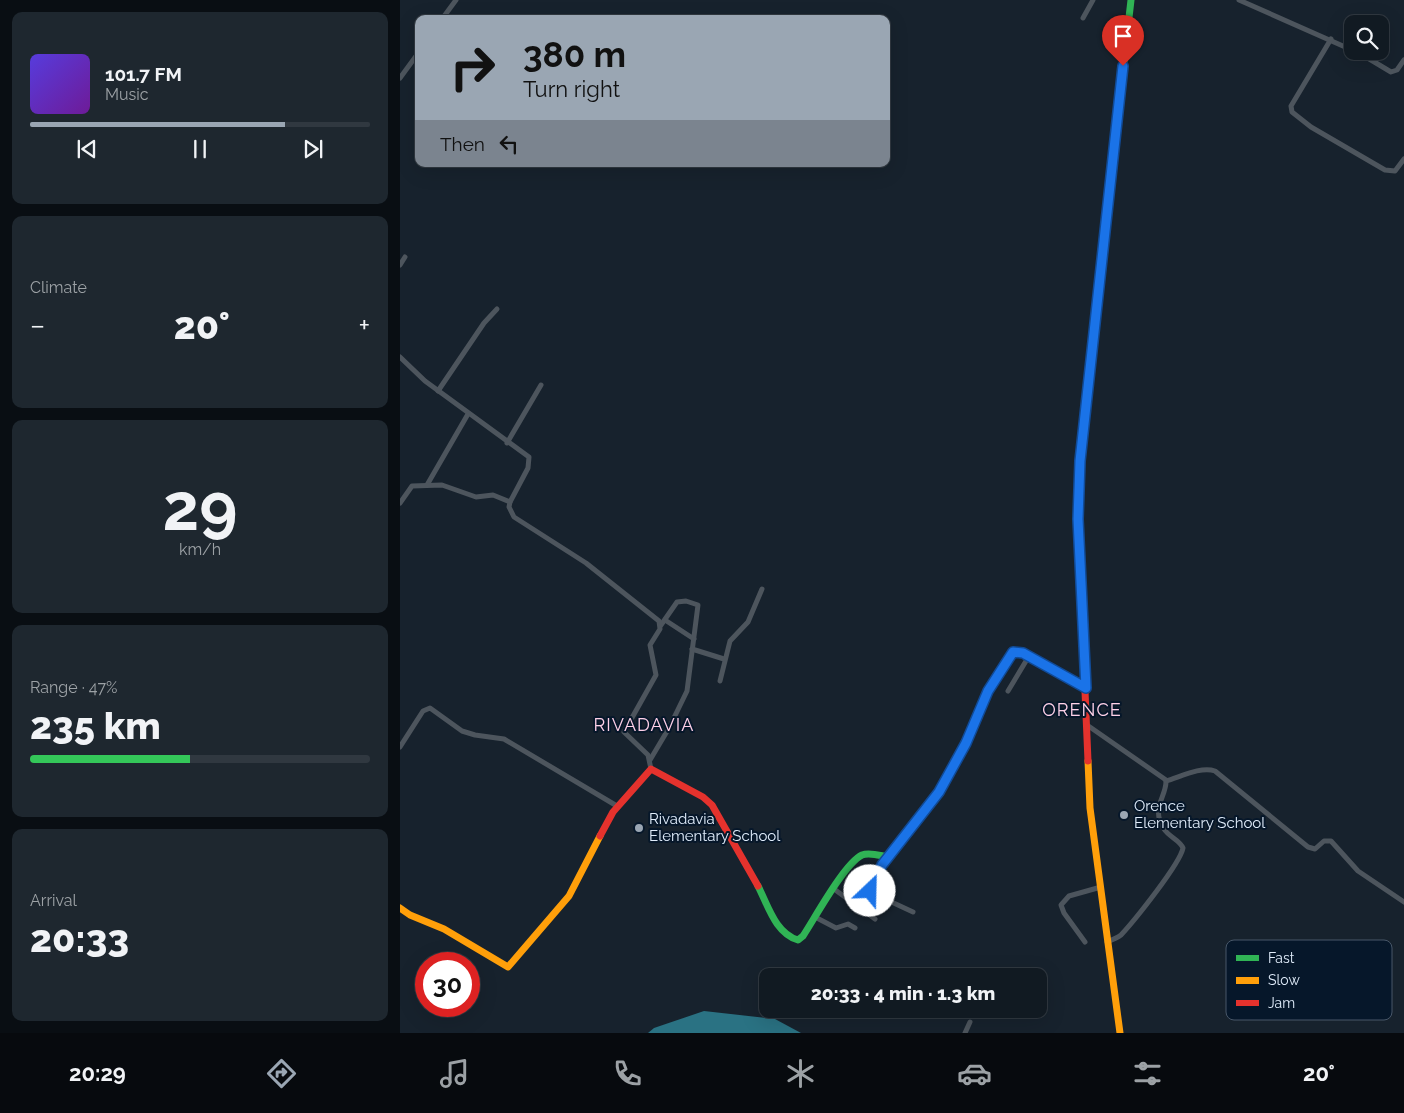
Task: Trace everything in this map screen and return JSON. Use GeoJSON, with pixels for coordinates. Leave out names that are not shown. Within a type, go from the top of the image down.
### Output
{"type":"FeatureCollection","features":[{"type":"Feature","properties":{"kind":"street"},"geometry":{"type":"LineString","coordinates":[[445,15],[456,0]]}},
{"type":"Feature","properties":{"kind":"street"},"geometry":{"type":"LineString","coordinates":[[1083,18],[1092,0]]}},
{"type":"Feature","properties":{"kind":"street"},"geometry":{"type":"LineString","coordinates":[[1120,1033],[1090,808],[1078,519],[1080,461],[1131,0]]}},
{"type":"Feature","properties":{"kind":"street"},"geometry":{"type":"LineString","coordinates":[[1239,0],[1344,45]]}},
{"type":"Feature","properties":{"kind":"street"},"geometry":{"type":"LineString","coordinates":[[1330,39],[1290,106],[1292,112],[1319,131],[1385,170],[1395,171],[1404,159]]}},
{"type":"Feature","properties":{"kind":"street"},"geometry":{"type":"LineString","coordinates":[[400,78],[415,57]]}},
{"type":"Feature","properties":{"kind":"street"},"geometry":{"type":"LineString","coordinates":[[1371,60],[1391,72],[1397,70],[1404,60]]}},
{"type":"Feature","properties":{"kind":"street"},"geometry":{"type":"LineString","coordinates":[[400,265],[405,257]]}},
{"type":"Feature","properties":{"kind":"street"},"geometry":{"type":"LineString","coordinates":[[438,391],[484,323],[497,308]]}},
{"type":"Feature","properties":{"kind":"street"},"geometry":{"type":"LineString","coordinates":[[400,357],[438,391],[507,443],[527,455],[529,461],[528,468],[510,502],[509,507],[514,517],[586,563],[656,618],[661,625]]}},
{"type":"Feature","properties":{"kind":"street"},"geometry":{"type":"LineString","coordinates":[[507,443],[541,385]]}},
{"type":"Feature","properties":{"kind":"street"},"geometry":{"type":"LineString","coordinates":[[427,485],[468,414]]}},
{"type":"Feature","properties":{"kind":"street"},"geometry":{"type":"LineString","coordinates":[[400,503],[412,486],[427,485],[442,485],[476,498],[492,495],[510,502]]}},
{"type":"Feature","properties":{"kind":"street"},"geometry":{"type":"LineString","coordinates":[[720,681],[724,658],[730,642],[748,622],[762,589]]}},
{"type":"Feature","properties":{"kind":"street"},"geometry":{"type":"LineString","coordinates":[[400,908],[444,929],[508,966],[522,953],[569,896],[583,865],[617,806],[651,769],[650,760],[644,750],[624,732],[653,682],[656,669],[650,645],[661,625],[677,602],[696,603],[699,609],[687,692],[650,760]]}},
{"type":"Feature","properties":{"kind":"street"},"geometry":{"type":"LineString","coordinates":[[666,620],[694,639]]}},
{"type":"Feature","properties":{"kind":"street"},"geometry":{"type":"LineString","coordinates":[[692,649],[724,658]]}},
{"type":"Feature","properties":{"kind":"street"},"geometry":{"type":"LineString","coordinates":[[913,912],[870,892],[876,875],[939,792],[966,743],[988,691],[1011,654],[1016,651],[1029,656],[1086,688]]}},
{"type":"Feature","properties":{"kind":"street"},"geometry":{"type":"LineString","coordinates":[[1008,691],[1029,656]]}},
{"type":"Feature","properties":{"kind":"street"},"geometry":{"type":"LineString","coordinates":[[400,747],[422,711],[430,708],[462,731],[504,739],[597,792],[617,806]]}},
{"type":"Feature","properties":{"kind":"street"},"geometry":{"type":"LineString","coordinates":[[1087,725],[1166,782]]}},
{"type":"Feature","properties":{"kind":"street"},"geometry":{"type":"LineString","coordinates":[[651,769],[703,797],[712,806],[761,892],[771,915],[788,936],[798,940],[803,936],[834,889],[862,855],[888,857]]}},
{"type":"Feature","properties":{"kind":"street"},"geometry":{"type":"LineString","coordinates":[[1166,782],[1194,772],[1208,769],[1215,770],[1308,847],[1315,849],[1324,841],[1330,841],[1358,871],[1404,902]]}},
{"type":"Feature","properties":{"kind":"street"},"geometry":{"type":"LineString","coordinates":[[1107,942],[1117,938],[1127,928],[1173,869],[1183,851],[1183,846],[1167,833],[1160,821],[1159,805],[1166,782]]}},
{"type":"Feature","properties":{"kind":"street"},"geometry":{"type":"LineString","coordinates":[[1085,942],[1064,913],[1061,905],[1069,896],[1101,887]]}},
{"type":"Feature","properties":{"kind":"street"},"geometry":{"type":"LineString","coordinates":[[834,889],[875,919]]}},
{"type":"Feature","properties":{"kind":"street"},"geometry":{"type":"LineString","coordinates":[[815,917],[836,928],[849,924],[855,928]]}},
{"type":"Feature","properties":{"kind":"street"},"geometry":{"type":"LineString","coordinates":[[965,1033],[970,1022]]}},
{"type":"Feature","properties":{"kind":"water"},"geometry":{"type":"Polygon","coordinates":[[[704,1011],[775,1019],[801,1033],[648,1033],[654,1028],[704,1011]]]}},
{"type":"Feature","properties":{"kind":"traffic: fast"},"geometry":{"type":"LineString","coordinates":[[1081,598],[1078,519],[1085,402],[1131,0]]}},
{"type":"Feature","properties":{"kind":"traffic: fast"},"geometry":{"type":"LineString","coordinates":[[758,886],[773,918],[783,931],[798,940],[803,936],[839,880],[855,860],[865,854],[889,857],[910,830],[931,802],[958,758],[998,674],[1013,652],[1021,653]]}},
{"type":"Feature","properties":{"kind":"traffic: slow"},"geometry":{"type":"LineString","coordinates":[[1021,653],[1086,688]]}},
{"type":"Feature","properties":{"kind":"traffic: slow"},"geometry":{"type":"LineString","coordinates":[[1088,761],[1090,808],[1120,1033]]}},
{"type":"Feature","properties":{"kind":"traffic: slow"},"geometry":{"type":"LineString","coordinates":[[400,908],[410,915],[444,929],[508,967],[569,896],[600,836]]}},
{"type":"Feature","properties":{"kind":"traffic: jam"},"geometry":{"type":"LineString","coordinates":[[1081,598],[1088,761]]}},
{"type":"Feature","properties":{"kind":"traffic: jam"},"geometry":{"type":"LineString","coordinates":[[600,836],[613,812],[651,769],[703,797],[712,805],[758,886]]}},
{"type":"Feature","properties":{"kind":"place","name":"Orence Elementary School"},"geometry":{"type":"Point","coordinates":[1124,815]}},
{"type":"Feature","properties":{"kind":"place","name":"Rivadavia Elementary School"},"geometry":{"type":"Point","coordinates":[639,828]}},
{"type":"Feature","properties":{"kind":"district","name":"ORENCE"},"geometry":{"type":"Point","coordinates":[1082,710]}},
{"type":"Feature","properties":{"kind":"district","name":"RIVADAVIA"},"geometry":{"type":"Point","coordinates":[644,725]}},
{"type":"Feature","properties":{"kind":"route"},"geometry":{"type":"LineString","coordinates":[[870,891],[882,865],[939,792],[966,743],[988,691],[1013,652],[1019,651],[1086,688],[1078,519],[1080,461],[1123,66]]}}]}
